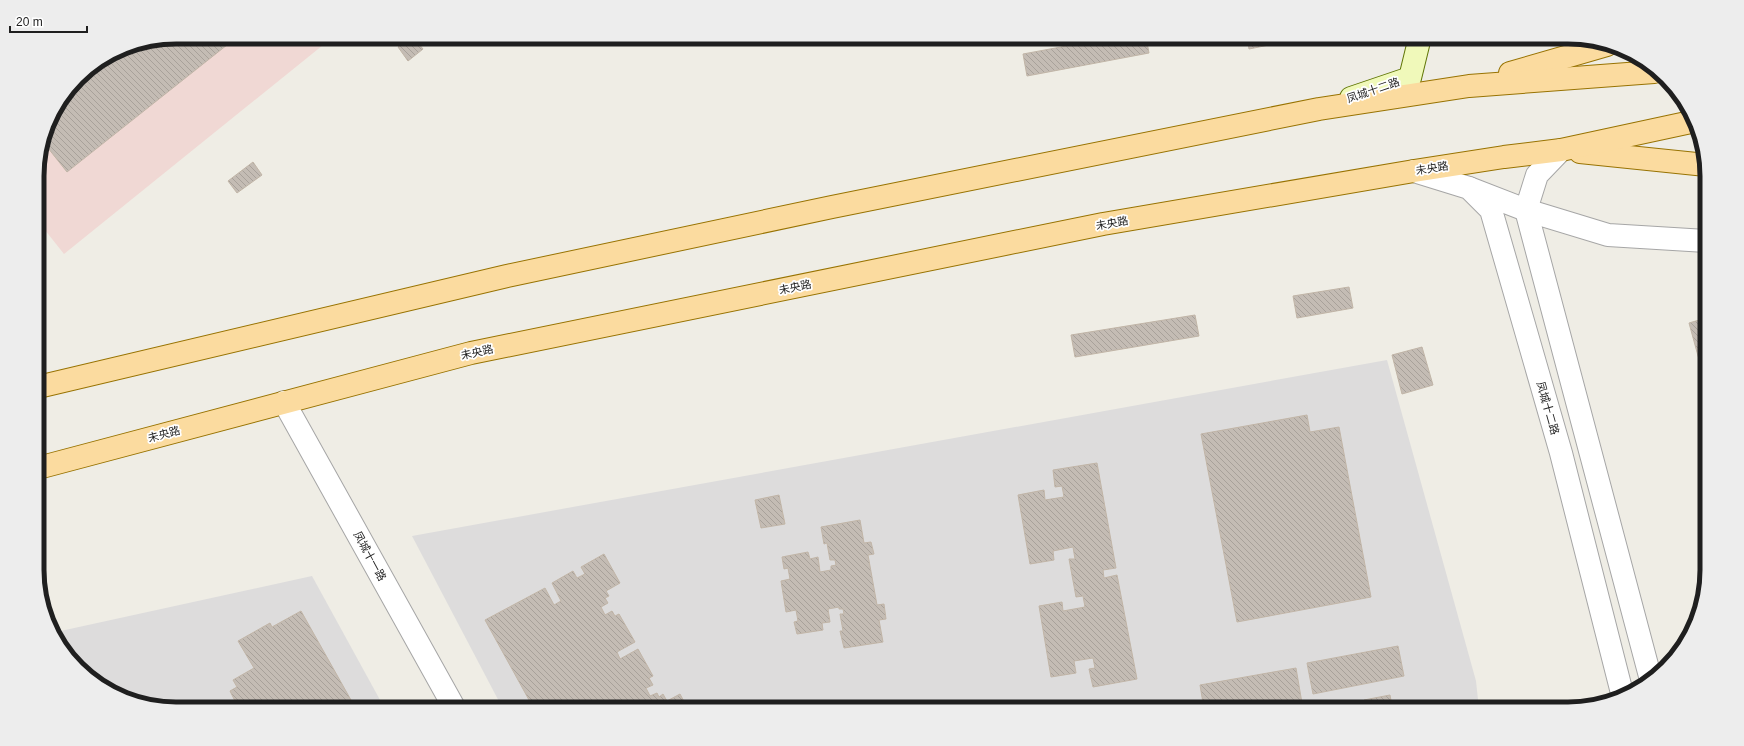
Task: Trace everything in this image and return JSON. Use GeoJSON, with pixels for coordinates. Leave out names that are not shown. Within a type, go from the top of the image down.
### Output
{"type":"FeatureCollection","features":[{"type":"Feature","properties":{"kind":"main road","name":"凤城十二路"},"geometry":{"type":"LineString","coordinates":[[1319,109],[1410,78],[1418,44]]}},
{"type":"Feature","properties":{"kind":"main road"},"geometry":{"type":"LineString","coordinates":[[1469,86],[1597,48]]}},
{"type":"Feature","properties":{"kind":"main road"},"geometry":{"type":"LineString","coordinates":[[44,386],[514,274],[832,207],[1319,109],[1469,86],[1650,72]]}},
{"type":"Feature","properties":{"kind":"main road"},"geometry":{"type":"LineString","coordinates":[[1561,150],[1689,123]]}},
{"type":"Feature","properties":{"kind":"main road"},"geometry":{"type":"LineString","coordinates":[[1561,150],[1699,165]]}},
{"type":"Feature","properties":{"kind":"main road","name":"未央路"},"geometry":{"type":"LineString","coordinates":[[44,466],[471,353],[1102,224],[1414,171],[1561,150]]}},
{"type":"Feature","properties":{"kind":"street"},"geometry":{"type":"LineString","coordinates":[[1561,150],[1537,175],[1526,210],[1649,674]]}},
{"type":"Feature","properties":{"kind":"street","name":"凤城十二路"},"geometry":{"type":"LineString","coordinates":[[1414,171],[1469,188],[1491,210],[1561,453],[1621,690]]}},
{"type":"Feature","properties":{"kind":"street"},"geometry":{"type":"LineString","coordinates":[[1469,188],[1526,210],[1608,235],[1700,240]]}},
{"type":"Feature","properties":{"kind":"street","name":"凤城十一路"},"geometry":{"type":"LineString","coordinates":[[284,402],[451,702]]}},
{"type":"Feature","properties":{"kind":"shaded area"},"geometry":{"type":"Polygon","coordinates":[[[324,44],[64,254],[44,229],[45,158],[48,142],[54,125],[62,110],[71,95],[95,71],[117,58],[133,51],[158,45],[324,44]]]}},
{"type":"Feature","properties":{"kind":"shaded area"},"geometry":{"type":"Polygon","coordinates":[[[1387,360],[1476,681],[1478,702],[499,702],[412,536],[1387,360]]]}},
{"type":"Feature","properties":{"kind":"shaded area"},"geometry":{"type":"Polygon","coordinates":[[[312,576],[381,702],[167,702],[150,699],[125,692],[95,675],[71,651],[59,631],[312,576]]]}},
{"type":"Feature","properties":{"kind":"building"},"geometry":{"type":"Polygon","coordinates":[[[176,44],[228,44],[67,172],[47,147],[48,142],[54,125],[71,95],[95,71],[117,58],[142,48],[176,44]]]}},
{"type":"Feature","properties":{"kind":"building"},"geometry":{"type":"Polygon","coordinates":[[[402,44],[419,44],[423,49],[408,61],[398,47],[402,44]]]}},
{"type":"Feature","properties":{"kind":"building"},"geometry":{"type":"Polygon","coordinates":[[[1077,44],[1147,44],[1149,53],[1027,76],[1023,54],[1077,44]]]}},
{"type":"Feature","properties":{"kind":"building"},"geometry":{"type":"Polygon","coordinates":[[[1248,44],[1274,44],[1249,49],[1248,44]]]}},
{"type":"Feature","properties":{"kind":"building"},"geometry":{"type":"Polygon","coordinates":[[[253,162],[262,175],[237,193],[228,181],[253,162]]]}},
{"type":"Feature","properties":{"kind":"building"},"geometry":{"type":"Polygon","coordinates":[[[1349,287],[1353,308],[1297,318],[1293,296],[1349,287]]]}},
{"type":"Feature","properties":{"kind":"building"},"geometry":{"type":"Polygon","coordinates":[[[1195,315],[1199,336],[1075,357],[1071,335],[1195,315]]]}},
{"type":"Feature","properties":{"kind":"building"},"geometry":{"type":"Polygon","coordinates":[[[1700,320],[1700,363],[1689,323],[1700,320]]]}},
{"type":"Feature","properties":{"kind":"building"},"geometry":{"type":"Polygon","coordinates":[[[1422,347],[1433,385],[1402,394],[1392,355],[1422,347]]]}},
{"type":"Feature","properties":{"kind":"building"},"geometry":{"type":"Polygon","coordinates":[[[1307,415],[1310,432],[1339,427],[1371,597],[1237,622],[1201,434],[1307,415]]]}},
{"type":"Feature","properties":{"kind":"building"},"geometry":{"type":"Polygon","coordinates":[[[1097,463],[1116,568],[1103,570],[1104,578],[1117,575],[1137,679],[1093,687],[1089,669],[1095,668],[1093,658],[1074,661],[1076,673],[1051,677],[1039,606],[1062,602],[1063,611],[1085,607],[1083,596],[1076,597],[1069,559],[1075,559],[1073,547],[1053,551],[1054,560],[1030,564],[1018,495],[1044,490],[1045,500],[1064,497],[1062,486],[1055,487],[1053,470],[1097,463]]]}},
{"type":"Feature","properties":{"kind":"building"},"geometry":{"type":"Polygon","coordinates":[[[779,495],[785,524],[761,528],[755,500],[779,495]]]}},
{"type":"Feature","properties":{"kind":"building"},"geometry":{"type":"Polygon","coordinates":[[[860,520],[864,543],[871,542],[874,554],[868,555],[877,605],[884,604],[886,619],[879,620],[883,642],[844,648],[840,631],[843,631],[840,614],[844,614],[843,609],[839,609],[839,607],[828,609],[830,622],[822,623],[823,630],[797,634],[794,622],[798,621],[796,610],[786,612],[781,581],[790,579],[788,568],[784,569],[782,557],[808,552],[810,559],[818,557],[820,572],[831,570],[831,566],[836,565],[835,560],[830,560],[827,543],[824,544],[821,527],[860,520]]]}},
{"type":"Feature","properties":{"kind":"building"},"geometry":{"type":"Polygon","coordinates":[[[604,554],[620,583],[606,591],[609,596],[605,598],[608,603],[601,607],[605,615],[612,611],[615,616],[619,614],[635,642],[617,652],[620,659],[638,649],[653,676],[649,678],[653,685],[646,688],[650,696],[657,693],[659,697],[663,694],[667,701],[680,694],[684,702],[530,702],[485,620],[545,588],[554,605],[561,601],[552,583],[573,571],[577,578],[585,574],[581,567],[604,554]]]}},
{"type":"Feature","properties":{"kind":"building"},"geometry":{"type":"Polygon","coordinates":[[[301,611],[352,702],[236,702],[230,691],[237,687],[233,680],[254,668],[238,641],[270,623],[272,627],[301,611]]]}},
{"type":"Feature","properties":{"kind":"building"},"geometry":{"type":"Polygon","coordinates":[[[1398,646],[1404,676],[1313,694],[1307,663],[1398,646]]]}},
{"type":"Feature","properties":{"kind":"building"},"geometry":{"type":"Polygon","coordinates":[[[1296,668],[1302,702],[1203,702],[1200,685],[1296,668]]]}},
{"type":"Feature","properties":{"kind":"building"},"geometry":{"type":"Polygon","coordinates":[[[1390,695],[1391,702],[1364,702],[1364,700],[1390,695]]]}}]}
